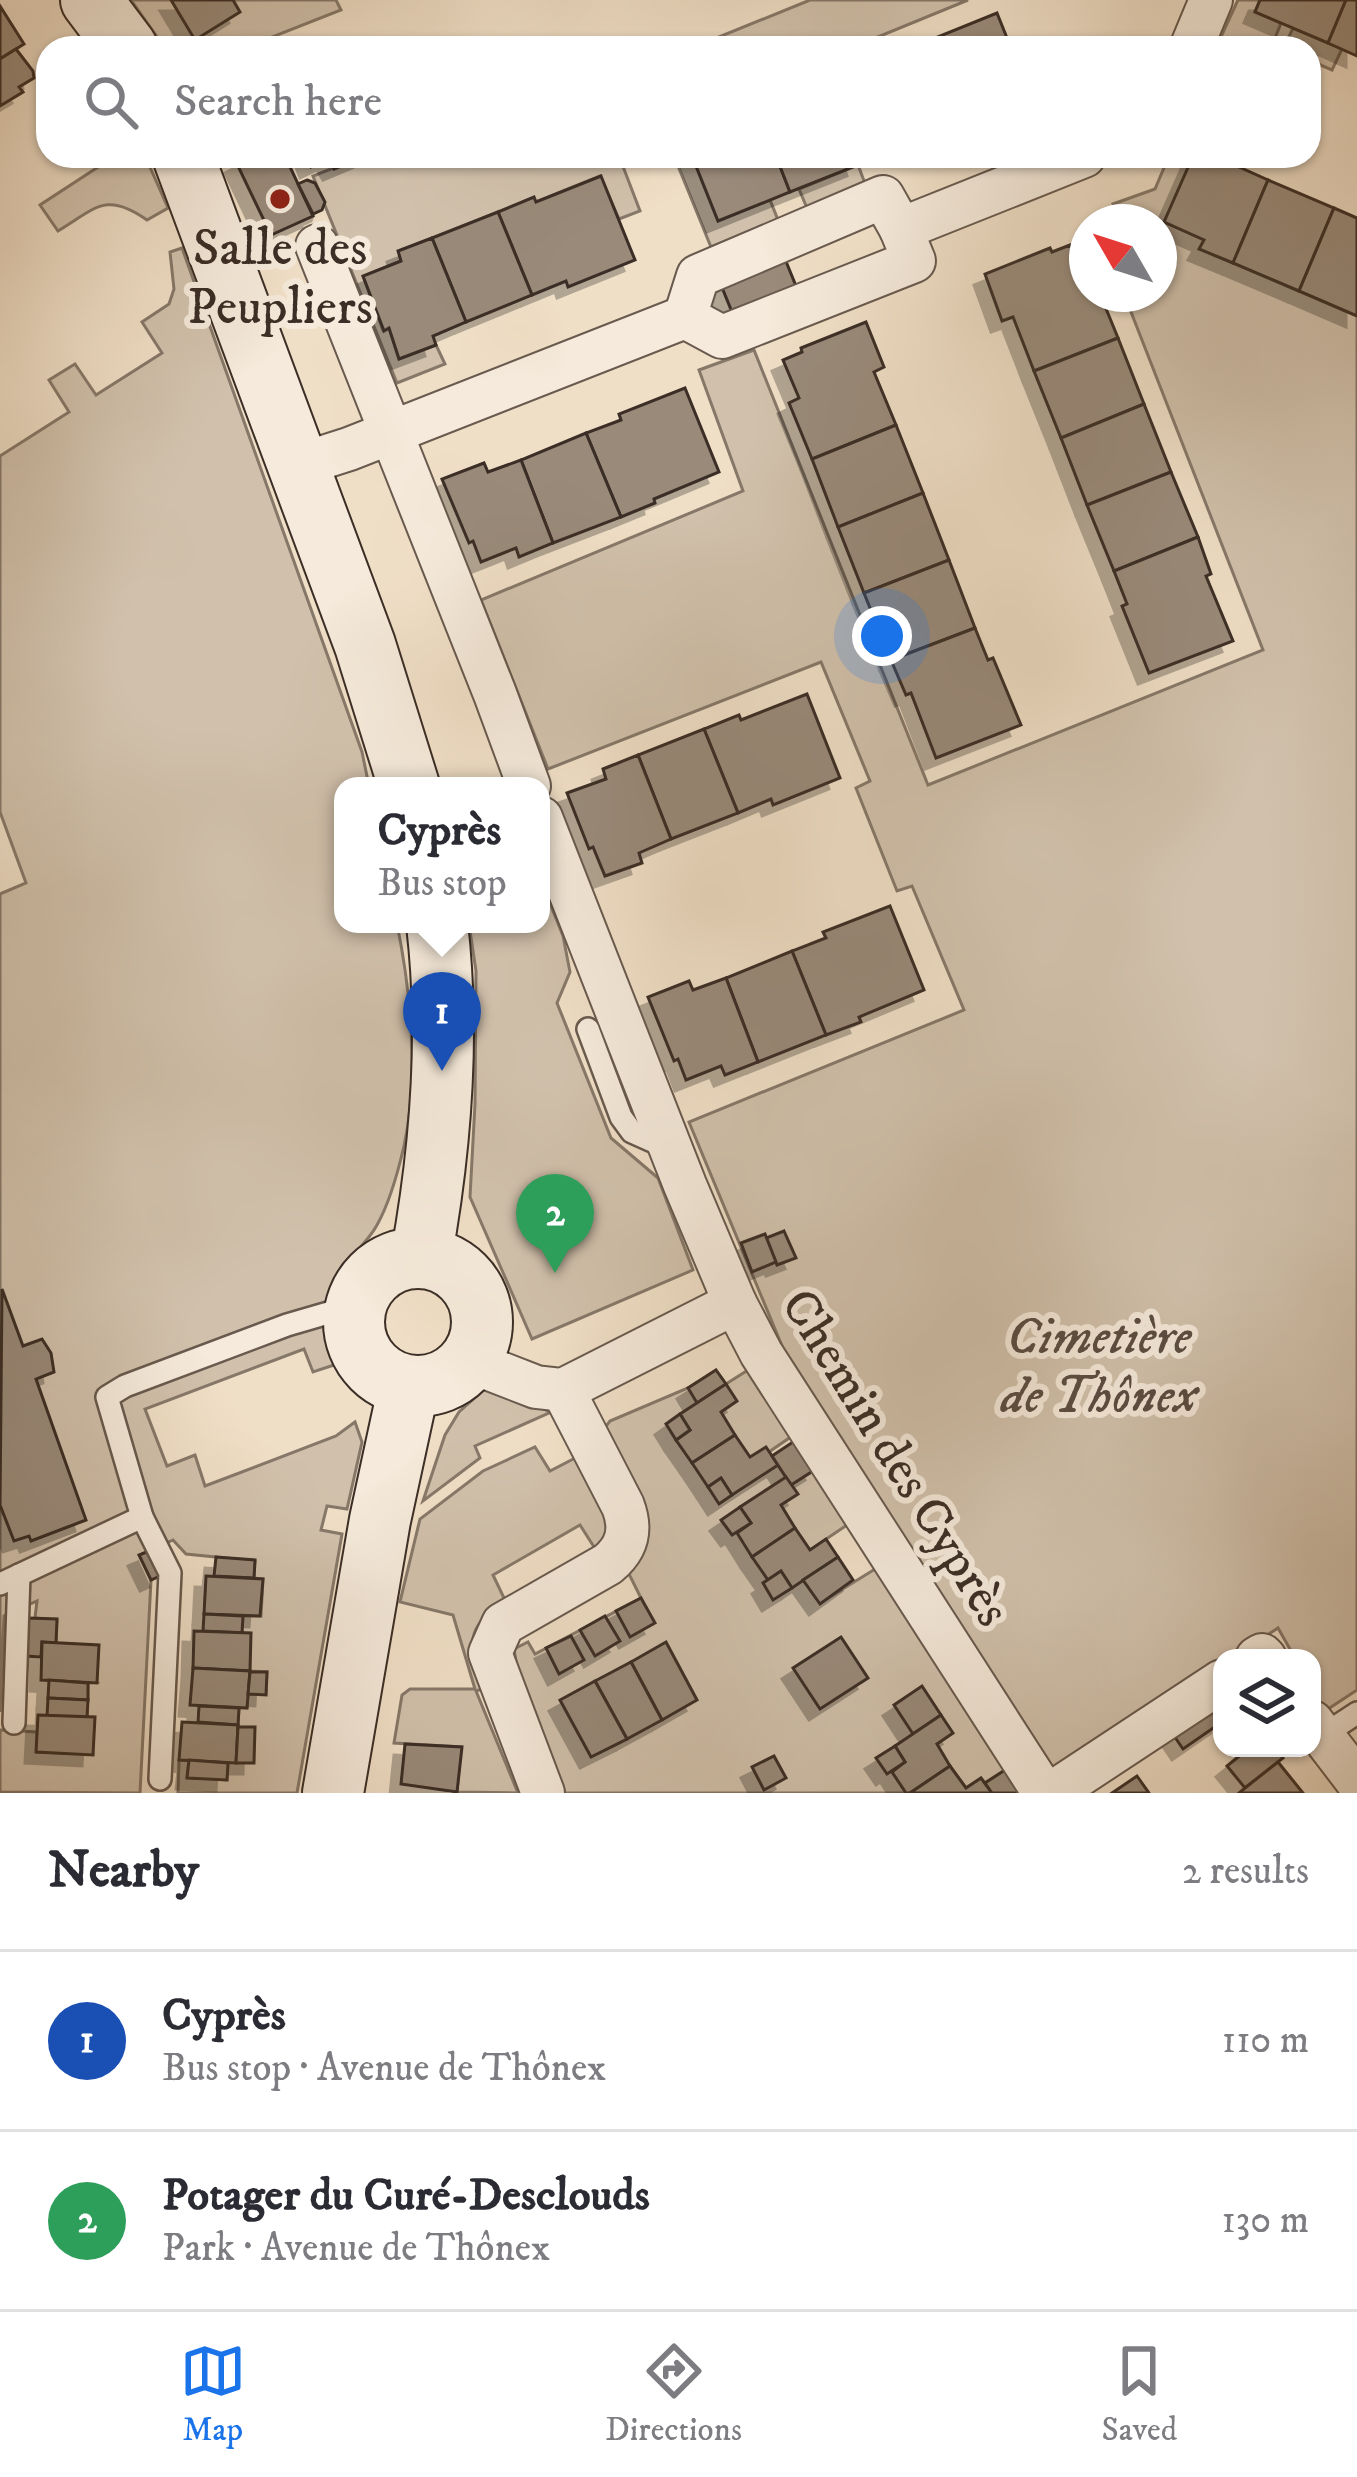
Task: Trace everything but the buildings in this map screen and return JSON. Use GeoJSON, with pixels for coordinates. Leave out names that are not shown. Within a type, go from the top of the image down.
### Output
{"type":"FeatureCollection","features":[{"type":"Feature","properties":{"kind":"main road"},"geometry":{"type":"LineString","coordinates":[[91,0],[118,36]]}},
{"type":"Feature","properties":{"kind":"main road"},"geometry":{"type":"LineString","coordinates":[[188,168],[365,645],[406,777]]}},
{"type":"Feature","properties":{"kind":"main road"},"geometry":{"type":"LineString","coordinates":[[421,1258],[440,1134],[443,974],[438,933]]}},
{"type":"Feature","properties":{"kind":"main road"},"geometry":{"type":"LineString","coordinates":[[421,1258],[450,1266],[465,1279],[480,1307],[482,1325],[470,1361],[456,1375],[409,1386],[382,1376],[368,1363],[355,1332],[355,1310],[375,1275],[389,1265],[421,1258]]}},
{"type":"Feature","properties":{"kind":"main road"},"geometry":{"type":"LineString","coordinates":[[333,1793],[380,1520],[409,1386]]}},
{"type":"Feature","properties":{"kind":"street"},"geometry":{"type":"LineString","coordinates":[[1196,36],[1211,0]]}},
{"type":"Feature","properties":{"kind":"street"},"geometry":{"type":"LineString","coordinates":[[901,229],[1054,168]]}},
{"type":"Feature","properties":{"kind":"street"},"geometry":{"type":"LineString","coordinates":[[299,464],[391,433],[685,317],[722,337],[914,261],[883,197],[698,276],[685,317]]}},
{"type":"Feature","properties":{"kind":"street"},"geometry":{"type":"LineString","coordinates":[[317,246],[525,777]]}},
{"type":"Feature","properties":{"kind":"street"},"geometry":{"type":"LineString","coordinates":[[550,841],[735,1303]]}},
{"type":"Feature","properties":{"kind":"street","name":"Chemin des Cyprès"},"geometry":{"type":"LineString","coordinates":[[563,1390],[735,1303],[761,1353],[1048,1793],[1213,1687]]}},
{"type":"Feature","properties":{"kind":"street"},"geometry":{"type":"LineString","coordinates":[[470,1361],[536,1387],[563,1390],[629,1520],[618,1556],[517,1614],[494,1639],[490,1653],[497,1676],[543,1793]]}},
{"type":"Feature","properties":{"kind":"street"},"geometry":{"type":"LineString","coordinates":[[1330,1724],[1357,1781]]}},
{"type":"Feature","properties":{"kind":"lane"},"geometry":{"type":"LineString","coordinates":[[588,1028],[621,1117],[632,1132],[670,1149]]}},
{"type":"Feature","properties":{"kind":"lane"},"geometry":{"type":"LineString","coordinates":[[160,1779],[170,1573],[142,1517],[107,1397],[287,1325],[355,1310]]}},
{"type":"Feature","properties":{"kind":"lane"},"geometry":{"type":"LineString","coordinates":[[14,1723],[10,1579],[142,1517]]}},
{"type":"Feature","properties":{"kind":"green space"},"geometry":{"type":"Polygon","coordinates":[[[131,0],[336,0],[341,10],[275,36],[156,36],[131,0]]]}},
{"type":"Feature","properties":{"kind":"green space"},"geometry":{"type":"Polygon","coordinates":[[[810,0],[968,0],[880,36],[722,36],[810,0]]]}},
{"type":"Feature","properties":{"kind":"green space"},"geometry":{"type":"Polygon","coordinates":[[[1238,0],[1260,0],[1255,12],[1281,23],[1276,36],[1222,36],[1238,0]]]}},
{"type":"Feature","properties":{"kind":"green space"},"geometry":{"type":"Polygon","coordinates":[[[1321,40],[1342,49],[1332,70],[1321,65],[1321,40]]]}},
{"type":"Feature","properties":{"kind":"green space"},"geometry":{"type":"Polygon","coordinates":[[[97,168],[150,168],[168,208],[147,220],[121,206],[101,206],[58,231],[40,205],[97,168]]]}},
{"type":"Feature","properties":{"kind":"green space"},"geometry":{"type":"Polygon","coordinates":[[[333,168],[624,168],[640,211],[619,219],[600,176],[399,251],[401,261],[363,276],[399,359],[436,345],[445,364],[397,383],[313,176],[333,168]]]}},
{"type":"Feature","properties":{"kind":"green space"},"geometry":{"type":"Polygon","coordinates":[[[679,168],[697,168],[718,221],[770,200],[778,220],[711,247],[679,168]]]}},
{"type":"Feature","properties":{"kind":"green space"},"geometry":{"type":"Polygon","coordinates":[[[851,168],[859,168],[866,186],[807,208],[799,189],[851,168]]]}},
{"type":"Feature","properties":{"kind":"green space"},"geometry":{"type":"Polygon","coordinates":[[[1164,168],[1188,168],[1173,204],[1113,204],[1155,189],[1164,168]]]}},
{"type":"Feature","properties":{"kind":"green space","name":"Cimetière de Thônex"},"geometry":{"type":"Polygon","coordinates":[[[1177,228],[1204,240],[1200,249],[1357,316],[1357,1690],[1325,1711],[1321,1649],[1290,1649],[1278,1628],[1246,1649],[1213,1649],[1213,1670],[1056,1772],[792,1370],[689,1122],[964,1010],[912,886],[897,891],[856,788],[870,781],[821,662],[548,769],[481,600],[743,491],[699,370],[754,350],[928,785],[1263,650],[1131,312],[1177,312],[1177,228]]]}},
{"type":"Feature","properties":{"kind":"green space"},"geometry":{"type":"Polygon","coordinates":[[[182,248],[362,752],[367,777],[334,777],[334,933],[398,933],[411,1035],[409,1120],[382,1216],[329,1292],[325,1328],[334,1365],[313,1372],[304,1349],[145,1409],[167,1466],[195,1455],[205,1486],[336,1436],[355,1422],[362,1442],[347,1509],[327,1506],[321,1530],[342,1534],[297,1793],[178,1793],[179,1760],[189,1760],[187,1777],[227,1780],[228,1763],[236,1762],[239,1708],[247,1708],[248,1694],[266,1694],[267,1672],[250,1671],[242,1633],[243,1616],[261,1616],[263,1579],[254,1578],[255,1561],[186,1554],[173,1540],[140,1555],[151,1580],[140,1793],[0,1792],[0,1730],[37,1732],[37,1752],[93,1754],[88,1683],[97,1682],[56,1643],[57,1620],[35,1618],[37,1601],[4,1616],[0,1712],[0,894],[26,883],[0,812],[0,456],[69,412],[49,380],[75,364],[96,395],[162,353],[142,322],[169,304],[174,289],[170,252],[182,248]]]}},
{"type":"Feature","properties":{"kind":"green space"},"geometry":{"type":"Polygon","coordinates":[[[550,904],[570,972],[557,1003],[611,1138],[658,1178],[693,1270],[532,1339],[470,1197],[476,971],[470,933],[550,933],[550,904]]]}},
{"type":"Feature","properties":{"kind":"green space"},"geometry":{"type":"Polygon","coordinates":[[[716,1370],[726,1384],[748,1370],[792,1436],[769,1452],[791,1485],[816,1469],[850,1523],[810,1550],[795,1528],[753,1557],[768,1580],[763,1583],[803,1580],[820,1603],[880,1566],[1008,1768],[985,1783],[981,1778],[966,1788],[950,1766],[909,1793],[565,1793],[519,1678],[514,1649],[528,1642],[535,1654],[641,1598],[629,1574],[644,1545],[603,1430],[610,1421],[688,1388],[716,1370]]]}},
{"type":"Feature","properties":{"kind":"green space"},"geometry":{"type":"Polygon","coordinates":[[[487,1387],[551,1412],[475,1446],[480,1458],[423,1501],[445,1435],[459,1412],[487,1387]]]}},
{"type":"Feature","properties":{"kind":"green space"},"geometry":{"type":"Polygon","coordinates":[[[535,1447],[550,1471],[579,1456],[612,1526],[596,1550],[580,1525],[493,1575],[505,1600],[476,1629],[472,1649],[482,1689],[476,1691],[518,1793],[457,1792],[461,1747],[394,1743],[402,1695],[410,1689],[475,1689],[453,1615],[400,1602],[420,1519],[483,1471],[535,1447]]]}},
{"type":"Feature","properties":{"kind":"place","name":"Salle des Peupliers"},"geometry":{"type":"Point","coordinates":[280,199]}},
{"type":"Feature","properties":{"kind":"place","name":"Cyprès"},"geometry":{"type":"Point","coordinates":[442,1071]}},
{"type":"Feature","properties":{"kind":"place","name":"Potager du Curé-Desclouds"},"geometry":{"type":"Point","coordinates":[555,1273]}}]}
